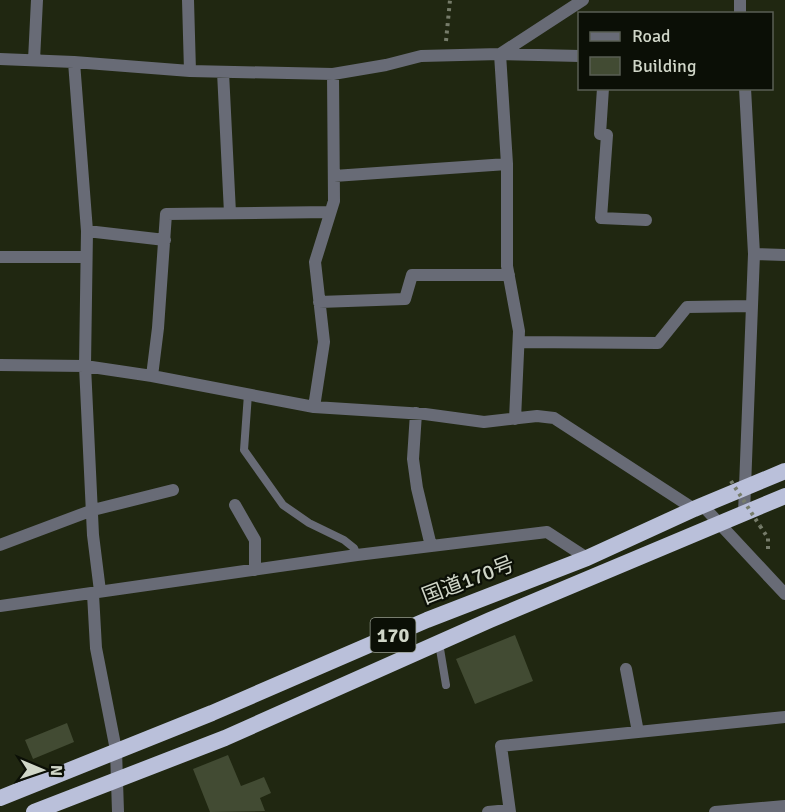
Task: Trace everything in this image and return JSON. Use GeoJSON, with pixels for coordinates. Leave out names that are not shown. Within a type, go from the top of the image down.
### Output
{"type":"FeatureCollection","features":[{"type":"Feature","properties":{"kind":"highway","name":"国道170号"},"geometry":{"type":"LineString","coordinates":[[0,798],[212,713],[427,620],[587,558],[698,507],[738,484],[785,471]]}},
{"type":"Feature","properties":{"kind":"highway","name":"170"},"geometry":{"type":"LineString","coordinates":[[34,812],[225,738],[439,643],[785,496]]}},
{"type":"Feature","properties":{"kind":"street"},"geometry":{"type":"LineString","coordinates":[[34,60],[37,0]]}},
{"type":"Feature","properties":{"kind":"street"},"geometry":{"type":"LineString","coordinates":[[188,0],[190,71]]}},
{"type":"Feature","properties":{"kind":"street"},"geometry":{"type":"LineString","coordinates":[[500,54],[583,0]]}},
{"type":"Feature","properties":{"kind":"street"},"geometry":{"type":"LineString","coordinates":[[0,59],[190,71],[333,74],[422,56],[500,54],[578,56]]}},
{"type":"Feature","properties":{"kind":"street"},"geometry":{"type":"LineString","coordinates":[[500,54],[507,164],[509,275],[519,331],[515,419]]}},
{"type":"Feature","properties":{"kind":"street"},"geometry":{"type":"LineString","coordinates":[[74,62],[87,231],[85,366],[93,510],[96,648],[116,750],[118,812]]}},
{"type":"Feature","properties":{"kind":"street"},"geometry":{"type":"LineString","coordinates":[[224,72],[230,213]]}},
{"type":"Feature","properties":{"kind":"street"},"geometry":{"type":"LineString","coordinates":[[314,407],[324,342],[315,262],[334,201],[333,74]]}},
{"type":"Feature","properties":{"kind":"street"},"geometry":{"type":"LineString","coordinates":[[603,90],[600,134],[607,135],[601,218],[646,220]]}},
{"type":"Feature","properties":{"kind":"street"},"geometry":{"type":"LineString","coordinates":[[744,513],[738,484],[754,254],[745,90]]}},
{"type":"Feature","properties":{"kind":"street"},"geometry":{"type":"LineString","coordinates":[[334,176],[507,164]]}},
{"type":"Feature","properties":{"kind":"street"},"geometry":{"type":"LineString","coordinates":[[152,376],[158,328],[166,214],[330,212]]}},
{"type":"Feature","properties":{"kind":"street"},"geometry":{"type":"LineString","coordinates":[[87,231],[165,240]]}},
{"type":"Feature","properties":{"kind":"street"},"geometry":{"type":"LineString","coordinates":[[754,254],[785,255]]}},
{"type":"Feature","properties":{"kind":"street"},"geometry":{"type":"LineString","coordinates":[[0,257],[86,257]]}},
{"type":"Feature","properties":{"kind":"street"},"geometry":{"type":"LineString","coordinates":[[319,302],[405,299],[412,275],[509,275]]}},
{"type":"Feature","properties":{"kind":"street"},"geometry":{"type":"LineString","coordinates":[[519,342],[658,343],[687,307],[752,306]]}},
{"type":"Feature","properties":{"kind":"street"},"geometry":{"type":"LineString","coordinates":[[0,365],[85,366],[152,376],[314,407],[416,413],[484,422],[537,416],[554,418],[698,507],[719,523],[785,594]]}},
{"type":"Feature","properties":{"kind":"street"},"geometry":{"type":"LineString","coordinates":[[416,413],[413,459],[417,488],[431,546]]}},
{"type":"Feature","properties":{"kind":"street"},"geometry":{"type":"LineString","coordinates":[[0,545],[93,510],[173,490]]}},
{"type":"Feature","properties":{"kind":"street"},"geometry":{"type":"LineString","coordinates":[[235,505],[255,540],[255,570]]}},
{"type":"Feature","properties":{"kind":"street"},"geometry":{"type":"LineString","coordinates":[[0,606],[357,555],[548,532],[587,558]]}},
{"type":"Feature","properties":{"kind":"street"},"geometry":{"type":"LineString","coordinates":[[626,669],[638,732]]}},
{"type":"Feature","properties":{"kind":"street"},"geometry":{"type":"LineString","coordinates":[[488,812],[509,811],[501,746],[785,717]]}},
{"type":"Feature","properties":{"kind":"street"},"geometry":{"type":"LineString","coordinates":[[715,812],[769,810],[785,806]]}},
{"type":"Feature","properties":{"kind":"lane"},"geometry":{"type":"LineString","coordinates":[[248,394],[244,450],[283,505],[309,523],[344,540],[354,548],[357,555]]}},
{"type":"Feature","properties":{"kind":"lane"},"geometry":{"type":"LineString","coordinates":[[439,643],[446,685]]}},
{"type":"Feature","properties":{"kind":"path"},"geometry":{"type":"LineString","coordinates":[[445,56],[450,0]]}},
{"type":"Feature","properties":{"kind":"path"},"geometry":{"type":"LineString","coordinates":[[738,484],[768,538]]}},
{"type":"Feature","properties":{"kind":"building"},"geometry":{"type":"Polygon","coordinates":[[[515,635],[533,681],[475,704],[456,659],[515,635]]]}},
{"type":"Feature","properties":{"kind":"building"},"geometry":{"type":"Polygon","coordinates":[[[67,723],[74,742],[33,759],[25,740],[67,723]]]}},
{"type":"Feature","properties":{"kind":"building"},"geometry":{"type":"Polygon","coordinates":[[[228,755],[241,786],[264,777],[271,793],[260,798],[265,811],[210,812],[193,769],[228,755]]]}}]}
